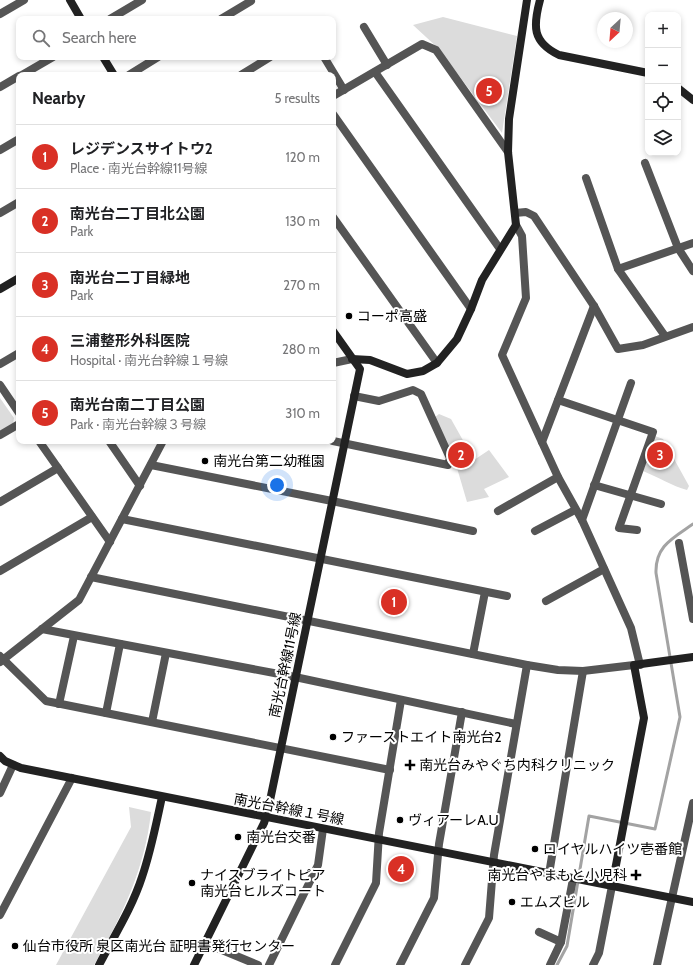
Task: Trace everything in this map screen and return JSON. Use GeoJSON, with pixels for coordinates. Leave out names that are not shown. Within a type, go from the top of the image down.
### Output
{"type":"FeatureCollection","features":[{"type":"Feature","properties":{"kind":"street"},"geometry":{"type":"LineString","coordinates":[[0,14],[24,0]]}},
{"type":"Feature","properties":{"kind":"street"},"geometry":{"type":"LineString","coordinates":[[70,0],[79,16]]}},
{"type":"Feature","properties":{"kind":"street"},"geometry":{"type":"LineString","coordinates":[[115,16],[142,0]]}},
{"type":"Feature","properties":{"kind":"street"},"geometry":{"type":"LineString","coordinates":[[528,0],[509,119],[508,152],[516,225],[522,236],[526,298],[502,356],[558,477],[575,510],[582,520],[632,628],[644,718],[599,953],[593,965]]}},
{"type":"Feature","properties":{"kind":"street"},"geometry":{"type":"LineString","coordinates":[[540,0],[535,20],[536,31],[540,41],[548,50],[559,55],[645,73]]}},
{"type":"Feature","properties":{"kind":"street"},"geometry":{"type":"LineString","coordinates":[[226,16],[251,1]]}},
{"type":"Feature","properties":{"kind":"street"},"geometry":{"type":"LineString","coordinates":[[364,27],[387,65]]}},
{"type":"Feature","properties":{"kind":"street"},"geometry":{"type":"LineString","coordinates":[[336,94],[422,44],[436,50],[508,152]]}},
{"type":"Feature","properties":{"kind":"street"},"geometry":{"type":"LineString","coordinates":[[27,72],[48,60]]}},
{"type":"Feature","properties":{"kind":"street"},"geometry":{"type":"LineString","coordinates":[[105,60],[112,72]]}},
{"type":"Feature","properties":{"kind":"street"},"geometry":{"type":"LineString","coordinates":[[134,72],[153,60]]}},
{"type":"Feature","properties":{"kind":"street"},"geometry":{"type":"LineString","coordinates":[[246,72],[265,60]]}},
{"type":"Feature","properties":{"kind":"street"},"geometry":{"type":"LineString","coordinates":[[326,60],[333,72]]}},
{"type":"Feature","properties":{"kind":"street"},"geometry":{"type":"LineString","coordinates":[[375,72],[500,249]]}},
{"type":"Feature","properties":{"kind":"street"},"geometry":{"type":"LineString","coordinates":[[336,77],[344,90]]}},
{"type":"Feature","properties":{"kind":"street"},"geometry":{"type":"LineString","coordinates":[[0,87],[16,78]]}},
{"type":"Feature","properties":{"kind":"street"},"geometry":{"type":"LineString","coordinates":[[681,90],[693,100]]}},
{"type":"Feature","properties":{"kind":"street"},"geometry":{"type":"LineString","coordinates":[[336,118],[471,309]]}},
{"type":"Feature","properties":{"kind":"street"},"geometry":{"type":"LineString","coordinates":[[0,150],[16,141]]}},
{"type":"Feature","properties":{"kind":"street"},"geometry":{"type":"LineString","coordinates":[[645,163],[678,248],[693,271]]}},
{"type":"Feature","properties":{"kind":"street"},"geometry":{"type":"LineString","coordinates":[[586,178],[618,269],[664,336]]}},
{"type":"Feature","properties":{"kind":"street"},"geometry":{"type":"LineString","coordinates":[[0,213],[16,204]]}},
{"type":"Feature","properties":{"kind":"street"},"geometry":{"type":"LineString","coordinates":[[515,213],[526,212],[534,216],[594,306],[618,349],[643,345],[664,336],[693,327]]}},
{"type":"Feature","properties":{"kind":"street"},"geometry":{"type":"LineString","coordinates":[[336,221],[437,363]]}},
{"type":"Feature","properties":{"kind":"street"},"geometry":{"type":"LineString","coordinates":[[336,362],[352,359],[370,360],[407,374],[423,371],[437,363],[457,339],[482,280],[516,225]]}},
{"type":"Feature","properties":{"kind":"street"},"geometry":{"type":"LineString","coordinates":[[618,269],[693,243]]}},
{"type":"Feature","properties":{"kind":"street"},"geometry":{"type":"LineString","coordinates":[[0,289],[16,280]]}},
{"type":"Feature","properties":{"kind":"street"},"geometry":{"type":"LineString","coordinates":[[542,442],[594,306]]}},
{"type":"Feature","properties":{"kind":"street"},"geometry":{"type":"LineString","coordinates":[[336,335],[352,359]]}},
{"type":"Feature","properties":{"kind":"street"},"geometry":{"type":"LineString","coordinates":[[0,364],[16,355]]}},
{"type":"Feature","properties":{"kind":"street","name":"南光台幹線11号線"},"geometry":{"type":"LineString","coordinates":[[194,965],[266,817],[360,369],[352,359]]}},
{"type":"Feature","properties":{"kind":"street"},"geometry":{"type":"LineString","coordinates":[[582,520],[631,382]]}},
{"type":"Feature","properties":{"kind":"street"},"geometry":{"type":"LineString","coordinates":[[0,386],[16,409]]}},
{"type":"Feature","properties":{"kind":"street"},"geometry":{"type":"LineString","coordinates":[[336,442],[448,465],[450,458],[421,394],[413,390],[379,401],[354,396]]}},
{"type":"Feature","properties":{"kind":"street"},"geometry":{"type":"LineString","coordinates":[[558,400],[653,432],[619,528],[637,530]]}},
{"type":"Feature","properties":{"kind":"street"},"geometry":{"type":"LineString","coordinates":[[0,434],[16,426]]}},
{"type":"Feature","properties":{"kind":"street"},"geometry":{"type":"LineString","coordinates":[[41,444],[110,542]]}},
{"type":"Feature","properties":{"kind":"street"},"geometry":{"type":"LineString","coordinates":[[111,444],[140,486]]}},
{"type":"Feature","properties":{"kind":"street"},"geometry":{"type":"LineString","coordinates":[[162,444],[79,600],[1,659],[46,701],[390,770]]}},
{"type":"Feature","properties":{"kind":"street"},"geometry":{"type":"LineString","coordinates":[[151,465],[473,531]]}},
{"type":"Feature","properties":{"kind":"street"},"geometry":{"type":"LineString","coordinates":[[0,502],[58,468]]}},
{"type":"Feature","properties":{"kind":"street"},"geometry":{"type":"LineString","coordinates":[[498,511],[558,477]]}},
{"type":"Feature","properties":{"kind":"street"},"geometry":{"type":"LineString","coordinates":[[594,485],[661,504]]}},
{"type":"Feature","properties":{"kind":"street"},"geometry":{"type":"LineString","coordinates":[[535,531],[575,510]]}},
{"type":"Feature","properties":{"kind":"street"},"geometry":{"type":"LineString","coordinates":[[0,571],[92,516]]}},
{"type":"Feature","properties":{"kind":"street"},"geometry":{"type":"LineString","coordinates":[[122,519],[506,596]]}},
{"type":"Feature","properties":{"kind":"street"},"geometry":{"type":"LineString","coordinates":[[679,543],[693,619]]}},
{"type":"Feature","properties":{"kind":"street"},"geometry":{"type":"LineString","coordinates":[[546,601],[604,569]]}},
{"type":"Feature","properties":{"kind":"street"},"geometry":{"type":"LineString","coordinates":[[91,577],[558,670],[583,671],[693,657]]}},
{"type":"Feature","properties":{"kind":"street"},"geometry":{"type":"LineString","coordinates":[[473,654],[485,592]]}},
{"type":"Feature","properties":{"kind":"street"},"geometry":{"type":"LineString","coordinates":[[42,629],[295,678],[516,724]]}},
{"type":"Feature","properties":{"kind":"street"},"geometry":{"type":"LineString","coordinates":[[59,704],[74,636]]}},
{"type":"Feature","properties":{"kind":"street"},"geometry":{"type":"LineString","coordinates":[[106,713],[120,644]]}},
{"type":"Feature","properties":{"kind":"street"},"geometry":{"type":"LineString","coordinates":[[152,722],[166,653]]}},
{"type":"Feature","properties":{"kind":"street"},"geometry":{"type":"LineString","coordinates":[[465,965],[489,918],[493,863],[527,665]]}},
{"type":"Feature","properties":{"kind":"street"},"geometry":{"type":"LineString","coordinates":[[549,874],[583,671]]}},
{"type":"Feature","properties":{"kind":"street"},"geometry":{"type":"LineString","coordinates":[[335,965],[376,883],[379,840],[401,700]]}},
{"type":"Feature","properties":{"kind":"street"},"geometry":{"type":"LineString","coordinates":[[400,965],[434,898],[438,852],[462,712]]}},
{"type":"Feature","properties":{"kind":"street","name":"南光台幹線１号線"},"geometry":{"type":"LineString","coordinates":[[0,756],[13,765],[162,797],[693,902]]}},
{"type":"Feature","properties":{"kind":"street"},"geometry":{"type":"LineString","coordinates":[[0,793],[13,765]]}},
{"type":"Feature","properties":{"kind":"street"},"geometry":{"type":"LineString","coordinates":[[0,915],[72,778]]}},
{"type":"Feature","properties":{"kind":"street"},"geometry":{"type":"LineString","coordinates":[[99,965],[133,902],[151,848],[162,797]]}},
{"type":"Feature","properties":{"kind":"street"},"geometry":{"type":"LineString","coordinates":[[658,965],[693,803]]}},
{"type":"Feature","properties":{"kind":"street"},"geometry":{"type":"LineString","coordinates":[[269,965],[318,865],[322,829]]}},
{"type":"Feature","properties":{"kind":"street"},"geometry":{"type":"LineString","coordinates":[[550,965],[561,942],[577,880]]}},
{"type":"Feature","properties":{"kind":"street"},"geometry":{"type":"LineString","coordinates":[[539,932],[561,942]]}},
{"type":"Feature","properties":{"kind":"street"},"geometry":{"type":"LineString","coordinates":[[205,944],[258,965]]}},
{"type":"Feature","properties":{"kind":"shaded area"},"geometry":{"type":"Polygon","coordinates":[[[443,17],[517,36],[502,133],[439,49],[413,25],[443,17]]]}},
{"type":"Feature","properties":{"kind":"shaded area"},"geometry":{"type":"Polygon","coordinates":[[[0,398],[14,418],[13,424],[0,432],[0,398]]]}},
{"type":"Feature","properties":{"kind":"shaded area"},"geometry":{"type":"Polygon","coordinates":[[[439,414],[451,419],[474,460],[489,450],[509,477],[484,489],[489,497],[467,502],[457,468],[434,418],[439,414]]]}},
{"type":"Feature","properties":{"kind":"shaded area"},"geometry":{"type":"Polygon","coordinates":[[[655,436],[663,439],[689,486],[687,490],[643,471],[655,436]]]}},
{"type":"Feature","properties":{"kind":"shaded area"},"geometry":{"type":"Polygon","coordinates":[[[129,807],[151,812],[144,853],[131,892],[123,910],[94,965],[56,965],[131,827],[129,807]]]}},
{"type":"Feature","properties":{"kind":"waterway"},"geometry":{"type":"LineString","coordinates":[[557,965],[567,946],[589,816],[655,829],[680,717],[656,573],[656,564],[662,549],[672,539],[693,524]]}},
{"type":"Feature","properties":{"kind":"place","name":"南光台南二丁目公園"},"geometry":{"type":"Point","coordinates":[489,91]}},
{"type":"Feature","properties":{"kind":"place","name":"コーポ高盛"},"geometry":{"type":"Point","coordinates":[349,316]}},
{"type":"Feature","properties":{"kind":"place","name":"南光台二丁目北公園"},"geometry":{"type":"Point","coordinates":[461,455]}},
{"type":"Feature","properties":{"kind":"place","name":"南光台二丁目緑地"},"geometry":{"type":"Point","coordinates":[660,455]}},
{"type":"Feature","properties":{"kind":"place","name":"南光台第二幼稚園"},"geometry":{"type":"Point","coordinates":[205,461]}},
{"type":"Feature","properties":{"kind":"place","name":"レジデンスサイトウ2"},"geometry":{"type":"Point","coordinates":[394,602]}},
{"type":"Feature","properties":{"kind":"place","name":"ファーストエイト南光台2"},"geometry":{"type":"Point","coordinates":[333,737]}},
{"type":"Feature","properties":{"kind":"place","name":"南光台みやぐち内科クリニック"},"geometry":{"type":"Point","coordinates":[410,765]}},
{"type":"Feature","properties":{"kind":"place","name":"ヴィアーレA.U"},"geometry":{"type":"Point","coordinates":[400,820]}},
{"type":"Feature","properties":{"kind":"place","name":"南光台交番"},"geometry":{"type":"Point","coordinates":[238,837]}},
{"type":"Feature","properties":{"kind":"place","name":"ロイヤルハイツ壱番館"},"geometry":{"type":"Point","coordinates":[535,849]}},
{"type":"Feature","properties":{"kind":"place","name":"三浦整形外科医院"},"geometry":{"type":"Point","coordinates":[401,869]}},
{"type":"Feature","properties":{"kind":"place","name":"南光台やまもと小児科"},"geometry":{"type":"Point","coordinates":[636,875]}},
{"type":"Feature","properties":{"kind":"place","name":"ナイスブライトピア 南光台ヒルズコート"},"geometry":{"type":"Point","coordinates":[192,883]}},
{"type":"Feature","properties":{"kind":"place","name":"エムズビル"},"geometry":{"type":"Point","coordinates":[512,902]}},
{"type":"Feature","properties":{"kind":"place","name":"仙台市役所 泉区南光台 証明書発行センター"},"geometry":{"type":"Point","coordinates":[15,946]}}]}
